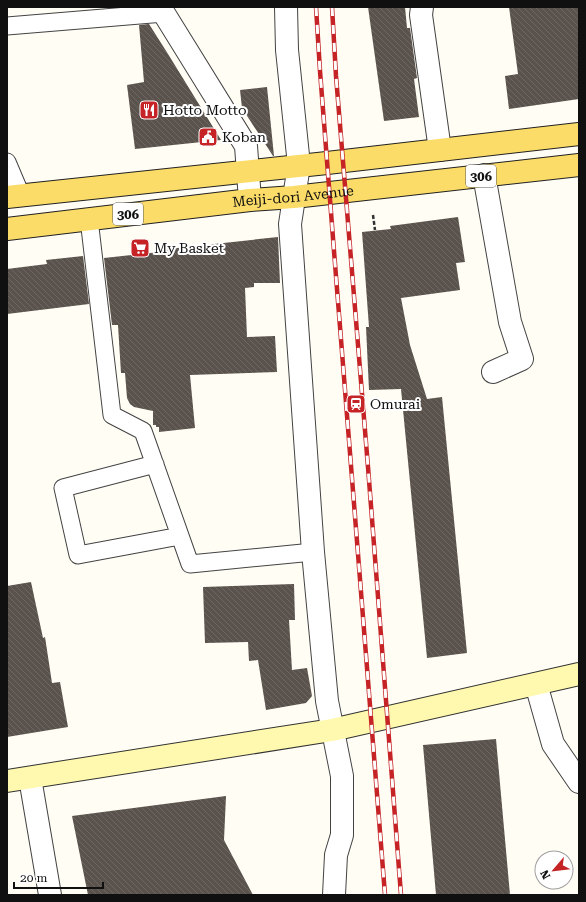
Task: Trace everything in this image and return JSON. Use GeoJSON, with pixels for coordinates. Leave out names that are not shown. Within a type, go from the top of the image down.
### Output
{"type":"FeatureCollection","features":[{"type":"Feature","properties":{"kind":"main road","name":"306"},"geometry":{"type":"LineString","coordinates":[[14,196],[579,134]]}},
{"type":"Feature","properties":{"kind":"main road","name":"Meiji-dori Avenue"},"geometry":{"type":"LineString","coordinates":[[7,229],[250,200],[294,197],[579,165]]}},
{"type":"Feature","properties":{"kind":"street"},"geometry":{"type":"LineString","coordinates":[[286,7],[287,50],[298,165],[290,224],[313,552],[326,701],[342,776],[342,836],[336,855],[334,895]]}},
{"type":"Feature","properties":{"kind":"street"},"geometry":{"type":"LineString","coordinates":[[422,7],[440,150]]}},
{"type":"Feature","properties":{"kind":"street"},"geometry":{"type":"LineString","coordinates":[[162,10],[246,146],[250,200]]}},
{"type":"Feature","properties":{"kind":"street"},"geometry":{"type":"LineString","coordinates":[[484,175],[510,322],[522,359],[493,372]]}},
{"type":"Feature","properties":{"kind":"street"},"geometry":{"type":"LineString","coordinates":[[7,781],[332,730],[579,674]]}},
{"type":"Feature","properties":{"kind":"street"},"geometry":{"type":"LineString","coordinates":[[536,684],[553,744],[579,782]]}},
{"type":"Feature","properties":{"kind":"street"},"geometry":{"type":"LineString","coordinates":[[30,778],[50,895]]}},
{"type":"Feature","properties":{"kind":"lane"},"geometry":{"type":"LineString","coordinates":[[7,26],[162,10]]}},
{"type":"Feature","properties":{"kind":"lane"},"geometry":{"type":"LineString","coordinates":[[7,162],[14,196]]}},
{"type":"Feature","properties":{"kind":"lane"},"geometry":{"type":"LineString","coordinates":[[89,219],[112,415],[143,431],[190,564],[313,552]]}},
{"type":"Feature","properties":{"kind":"lane"},"geometry":{"type":"LineString","coordinates":[[155,464],[63,488],[78,555],[180,536]]}},
{"type":"Feature","properties":{"kind":"path"},"geometry":{"type":"LineString","coordinates":[[373,214],[375,230]]}},
{"type":"Feature","properties":{"kind":"building"},"geometry":{"type":"Polygon","coordinates":[[[368,7],[405,7],[407,28],[410,28],[417,78],[414,79],[419,117],[384,121],[368,7]]]}},
{"type":"Feature","properties":{"kind":"building"},"geometry":{"type":"Polygon","coordinates":[[[509,7],[579,7],[579,99],[509,109],[505,76],[518,74],[509,7]]]}},
{"type":"Feature","properties":{"kind":"building"},"geometry":{"type":"Polygon","coordinates":[[[149,24],[221,140],[135,149],[127,85],[144,82],[139,25],[149,24]]]}},
{"type":"Feature","properties":{"kind":"building"},"geometry":{"type":"Polygon","coordinates":[[[267,87],[274,156],[242,108],[240,90],[267,87]]]}},
{"type":"Feature","properties":{"kind":"building"},"geometry":{"type":"Polygon","coordinates":[[[458,217],[465,262],[456,263],[460,290],[401,298],[410,345],[427,399],[442,397],[467,653],[427,658],[401,389],[369,390],[366,327],[369,327],[362,232],[391,229],[390,226],[458,217]]]}},
{"type":"Feature","properties":{"kind":"building"},"geometry":{"type":"Polygon","coordinates":[[[278,237],[280,283],[254,283],[254,287],[245,288],[247,337],[275,336],[277,372],[190,375],[195,428],[159,432],[159,427],[153,425],[153,411],[134,407],[130,404],[127,398],[125,373],[121,373],[118,325],[112,325],[104,258],[159,252],[159,250],[278,237]]]}},
{"type":"Feature","properties":{"kind":"building"},"geometry":{"type":"Polygon","coordinates":[[[83,256],[89,304],[7,314],[7,269],[47,264],[46,260],[83,256]]]}},
{"type":"Feature","properties":{"kind":"building"},"geometry":{"type":"Polygon","coordinates":[[[31,582],[43,638],[45,637],[52,683],[60,682],[68,727],[7,737],[7,586],[31,582]]]}},
{"type":"Feature","properties":{"kind":"building"},"geometry":{"type":"Polygon","coordinates":[[[294,584],[295,620],[289,620],[292,670],[307,668],[312,696],[306,703],[266,710],[258,660],[249,661],[248,642],[205,643],[203,587],[294,584]]]}},
{"type":"Feature","properties":{"kind":"building"},"geometry":{"type":"Polygon","coordinates":[[[496,739],[510,895],[436,895],[423,745],[496,739]]]}},
{"type":"Feature","properties":{"kind":"building"},"geometry":{"type":"Polygon","coordinates":[[[226,796],[224,840],[253,895],[88,895],[72,816],[226,796]]]}},
{"type":"Feature","properties":{"kind":"railway"},"geometry":{"type":"LineString","coordinates":[[316,7],[385,895]]}},
{"type":"Feature","properties":{"kind":"railway"},"geometry":{"type":"LineString","coordinates":[[332,7],[336,76],[401,895]]}},
{"type":"Feature","properties":{"kind":"place","name":"Hotto Motto"},"geometry":{"type":"Point","coordinates":[149,110]}},
{"type":"Feature","properties":{"kind":"place","name":"Koban"},"geometry":{"type":"Point","coordinates":[208,137]}},
{"type":"Feature","properties":{"kind":"place","name":"My Basket"},"geometry":{"type":"Point","coordinates":[140,248]}},
{"type":"Feature","properties":{"kind":"place","name":"Omurai"},"geometry":{"type":"Point","coordinates":[356,404]}}]}
